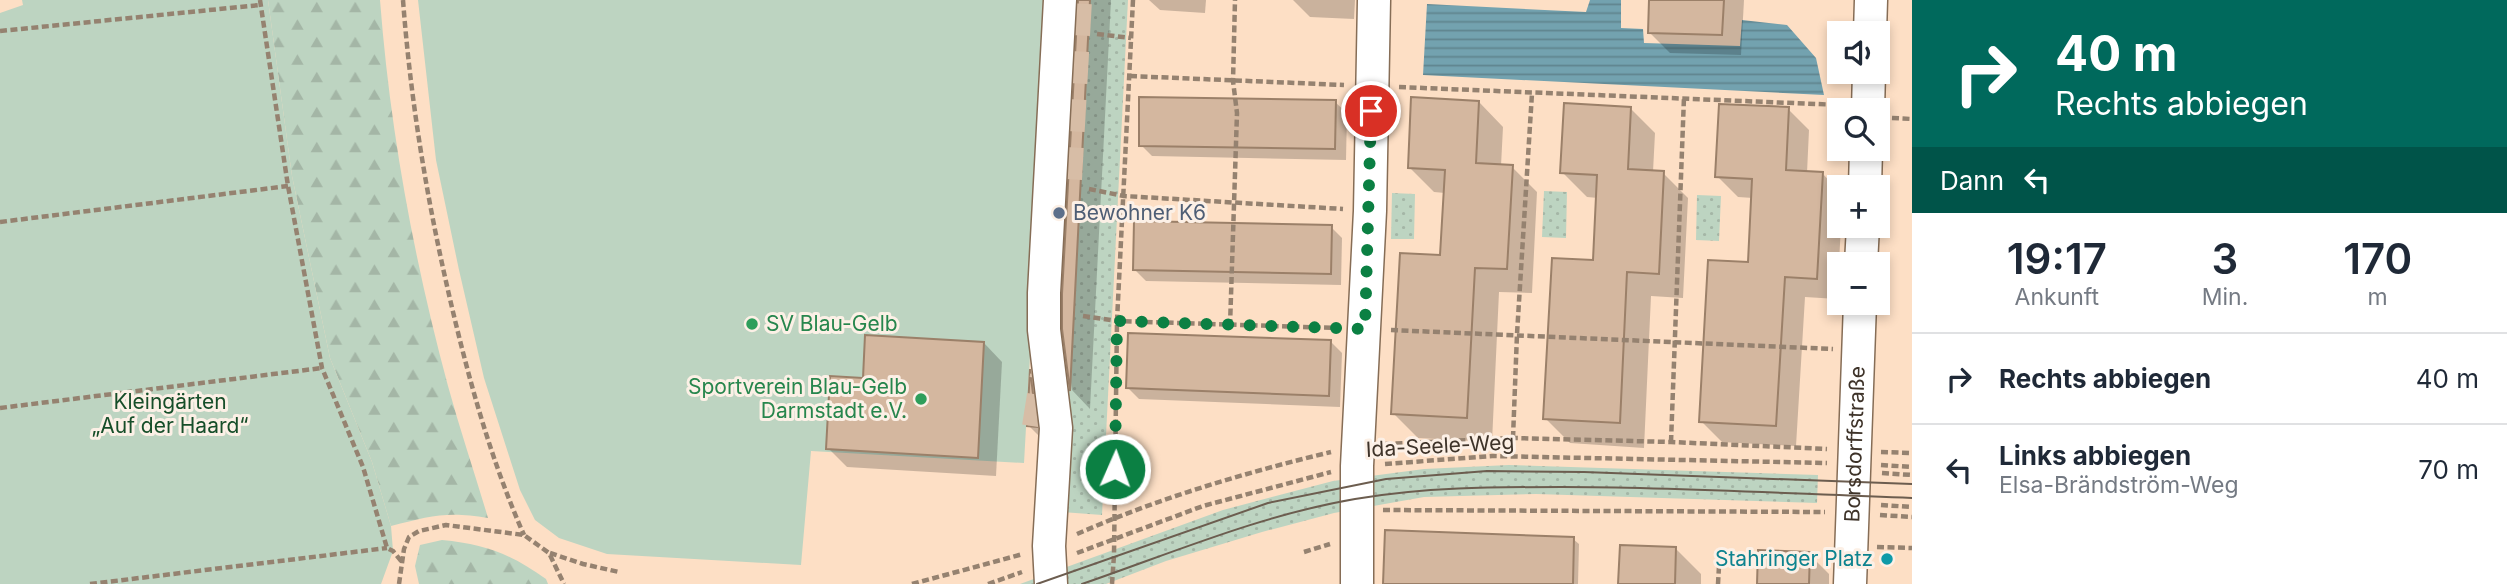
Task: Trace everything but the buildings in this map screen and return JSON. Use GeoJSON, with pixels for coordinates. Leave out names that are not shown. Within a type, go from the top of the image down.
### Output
{"type":"FeatureCollection","features":[{"type":"Feature","properties":{"kind":"street"},"geometry":{"type":"LineString","coordinates":[[1045,558],[1056,428],[1044,330],[1044,293],[1060,0]]}},
{"type":"Feature","properties":{"kind":"street"},"geometry":{"type":"LineString","coordinates":[[1357,584],[1357,466],[1370,211],[1374,0]]}},
{"type":"Feature","properties":{"kind":"street"},"geometry":{"type":"LineString","coordinates":[[1870,21],[1871,0]]}},
{"type":"Feature","properties":{"kind":"street","name":"Borsdorffstraße"},"geometry":{"type":"LineString","coordinates":[[1850,584],[1868,468],[1861,315]]}},
{"type":"Feature","properties":{"kind":"street"},"geometry":{"type":"LineString","coordinates":[[1038,427],[1045,558]]}},
{"type":"Feature","properties":{"kind":"path"},"geometry":{"type":"LineString","coordinates":[[403,0],[421,163],[444,273],[470,382],[506,494],[524,535]]}},
{"type":"Feature","properties":{"kind":"path"},"geometry":{"type":"LineString","coordinates":[[1112,584],[1117,321],[1133,0]]}},
{"type":"Feature","properties":{"kind":"path"},"geometry":{"type":"LineString","coordinates":[[1230,326],[1237,113],[1233,81],[1235,0]]}},
{"type":"Feature","properties":{"kind":"path"},"geometry":{"type":"LineString","coordinates":[[0,31],[260,2],[288,186],[322,368],[363,467],[387,548]]}},
{"type":"Feature","properties":{"kind":"path"},"geometry":{"type":"LineString","coordinates":[[1097,34],[1131,38]]}},
{"type":"Feature","properties":{"kind":"path"},"geometry":{"type":"LineString","coordinates":[[1130,76],[1684,97],[1827,106]]}},
{"type":"Feature","properties":{"kind":"path"},"geometry":{"type":"LineString","coordinates":[[1513,438],[1532,93]]}},
{"type":"Feature","properties":{"kind":"path"},"geometry":{"type":"LineString","coordinates":[[1671,442],[1684,97]]}},
{"type":"Feature","properties":{"kind":"path"},"geometry":{"type":"LineString","coordinates":[[0,222],[288,186]]}},
{"type":"Feature","properties":{"kind":"path"},"geometry":{"type":"LineString","coordinates":[[1089,189],[1124,196],[1370,211]]}},
{"type":"Feature","properties":{"kind":"path"},"geometry":{"type":"LineString","coordinates":[[1083,316],[1117,321],[1230,326],[1517,334],[1834,349]]}},
{"type":"Feature","properties":{"kind":"path"},"geometry":{"type":"LineString","coordinates":[[0,408],[322,368]]}},
{"type":"Feature","properties":{"kind":"path","name":"Ida-Seele-Weg"},"geometry":{"type":"LineString","coordinates":[[988,584],[1045,558],[1114,540],[1203,506],[1357,466],[1492,456],[1868,468],[1912,467]]}},
{"type":"Feature","properties":{"kind":"path"},"geometry":{"type":"LineString","coordinates":[[1868,468],[1912,475]]}},
{"type":"Feature","properties":{"kind":"path"},"geometry":{"type":"LineString","coordinates":[[1880,505],[1912,507]]}},
{"type":"Feature","properties":{"kind":"path"},"geometry":{"type":"LineString","coordinates":[[1357,510],[1818,513]]}},
{"type":"Feature","properties":{"kind":"path"},"geometry":{"type":"LineString","coordinates":[[399,584],[409,537],[419,531],[446,524],[524,535],[549,553],[619,572]]}},
{"type":"Feature","properties":{"kind":"path"},"geometry":{"type":"LineString","coordinates":[[90,584],[387,548],[402,562]]}},
{"type":"Feature","properties":{"kind":"path"},"geometry":{"type":"LineString","coordinates":[[549,553],[564,584]]}},
{"type":"Feature","properties":{"kind":"path"},"geometry":{"type":"LineString","coordinates":[[1718,584],[1719,566]]}},
{"type":"Feature","properties":{"kind":"green space","name":"Kleingärten „Auf der Haard“"},"geometry":{"type":"Polygon","coordinates":[[[22,0],[268,0],[292,176],[330,358],[372,462],[391,526],[393,551],[381,584],[0,584],[0,13],[23,5],[22,0]]]}},
{"type":"Feature","properties":{"kind":"green space"},"geometry":{"type":"Polygon","coordinates":[[[268,0],[380,0],[397,146],[424,291],[448,386],[488,518],[439,516],[391,526],[372,462],[330,358],[292,176],[268,0]]]}},
{"type":"Feature","properties":{"kind":"green space","name":"SV Blau-Gelb"},"geometry":{"type":"Polygon","coordinates":[[[418,0],[1050,0],[1024,463],[811,451],[801,565],[607,554],[559,538],[535,520],[520,490],[484,378],[459,270],[436,160],[418,0]]]}},
{"type":"Feature","properties":{"kind":"green space"},"geometry":{"type":"Polygon","coordinates":[[[1090,0],[1128,0],[1102,515],[1062,512],[1090,0]]]}},
{"type":"Feature","properties":{"kind":"green space"},"geometry":{"type":"Polygon","coordinates":[[[1544,191],[1567,192],[1566,238],[1542,237],[1544,191]]]}},
{"type":"Feature","properties":{"kind":"green space"},"geometry":{"type":"Polygon","coordinates":[[[1392,193],[1415,194],[1414,239],[1391,239],[1392,193]]]}},
{"type":"Feature","properties":{"kind":"green space"},"geometry":{"type":"Polygon","coordinates":[[[1697,195],[1721,196],[1719,241],[1696,240],[1697,195]]]}},
{"type":"Feature","properties":{"kind":"green space"},"geometry":{"type":"Polygon","coordinates":[[[1509,465],[1818,475],[1817,503],[1536,494],[1424,497],[1334,513],[1262,532],[1166,561],[1106,584],[1020,584],[1223,510],[1333,481],[1424,469],[1509,465]]]}},
{"type":"Feature","properties":{"kind":"green space"},"geometry":{"type":"Polygon","coordinates":[[[442,540],[471,544],[497,552],[533,570],[546,579],[548,584],[419,584],[415,566],[420,545],[442,540]]]}},
{"type":"Feature","properties":{"kind":"water"},"geometry":{"type":"Polygon","coordinates":[[[1590,0],[1621,0],[1621,28],[1643,29],[1644,43],[1740,46],[1742,20],[1787,25],[1816,58],[1824,95],[1423,75],[1427,4],[1586,12],[1590,0]]]}},
{"type":"Feature","properties":{"kind":"tunnel"},"geometry":{"type":"LineString","coordinates":[[1066,179],[1076,0]]}},
{"type":"Feature","properties":{"kind":"tunnel"},"geometry":{"type":"LineString","coordinates":[[1038,427],[1046,376]]}},
{"type":"Feature","properties":{"kind":"tram line"},"geometry":{"type":"LineString","coordinates":[[1037,584],[1268,503],[1386,479],[1487,471],[1912,484]]}},
{"type":"Feature","properties":{"kind":"tram line"},"geometry":{"type":"LineString","coordinates":[[1082,584],[1285,515],[1355,499],[1407,492],[1606,487],[1912,498]]}},
{"type":"Feature","properties":{"kind":"place","name":"Bewohner K6"},"geometry":{"type":"Point","coordinates":[1059,213]}},
{"type":"Feature","properties":{"kind":"place","name":"SV Blau-Gelb"},"geometry":{"type":"Point","coordinates":[752,324]}},
{"type":"Feature","properties":{"kind":"place","name":"Sportverein Blau-Gelb Darmstadt e.V."},"geometry":{"type":"Point","coordinates":[921,399]}},
{"type":"Feature","properties":{"kind":"place","name":"Stahringer Platz"},"geometry":{"type":"Point","coordinates":[1887,559]}},
{"type":"Feature","properties":{"kind":"route"},"geometry":{"type":"LineString","coordinates":[[1115,469],[1117,321],[1365,329],[1371,111]]}}]}
